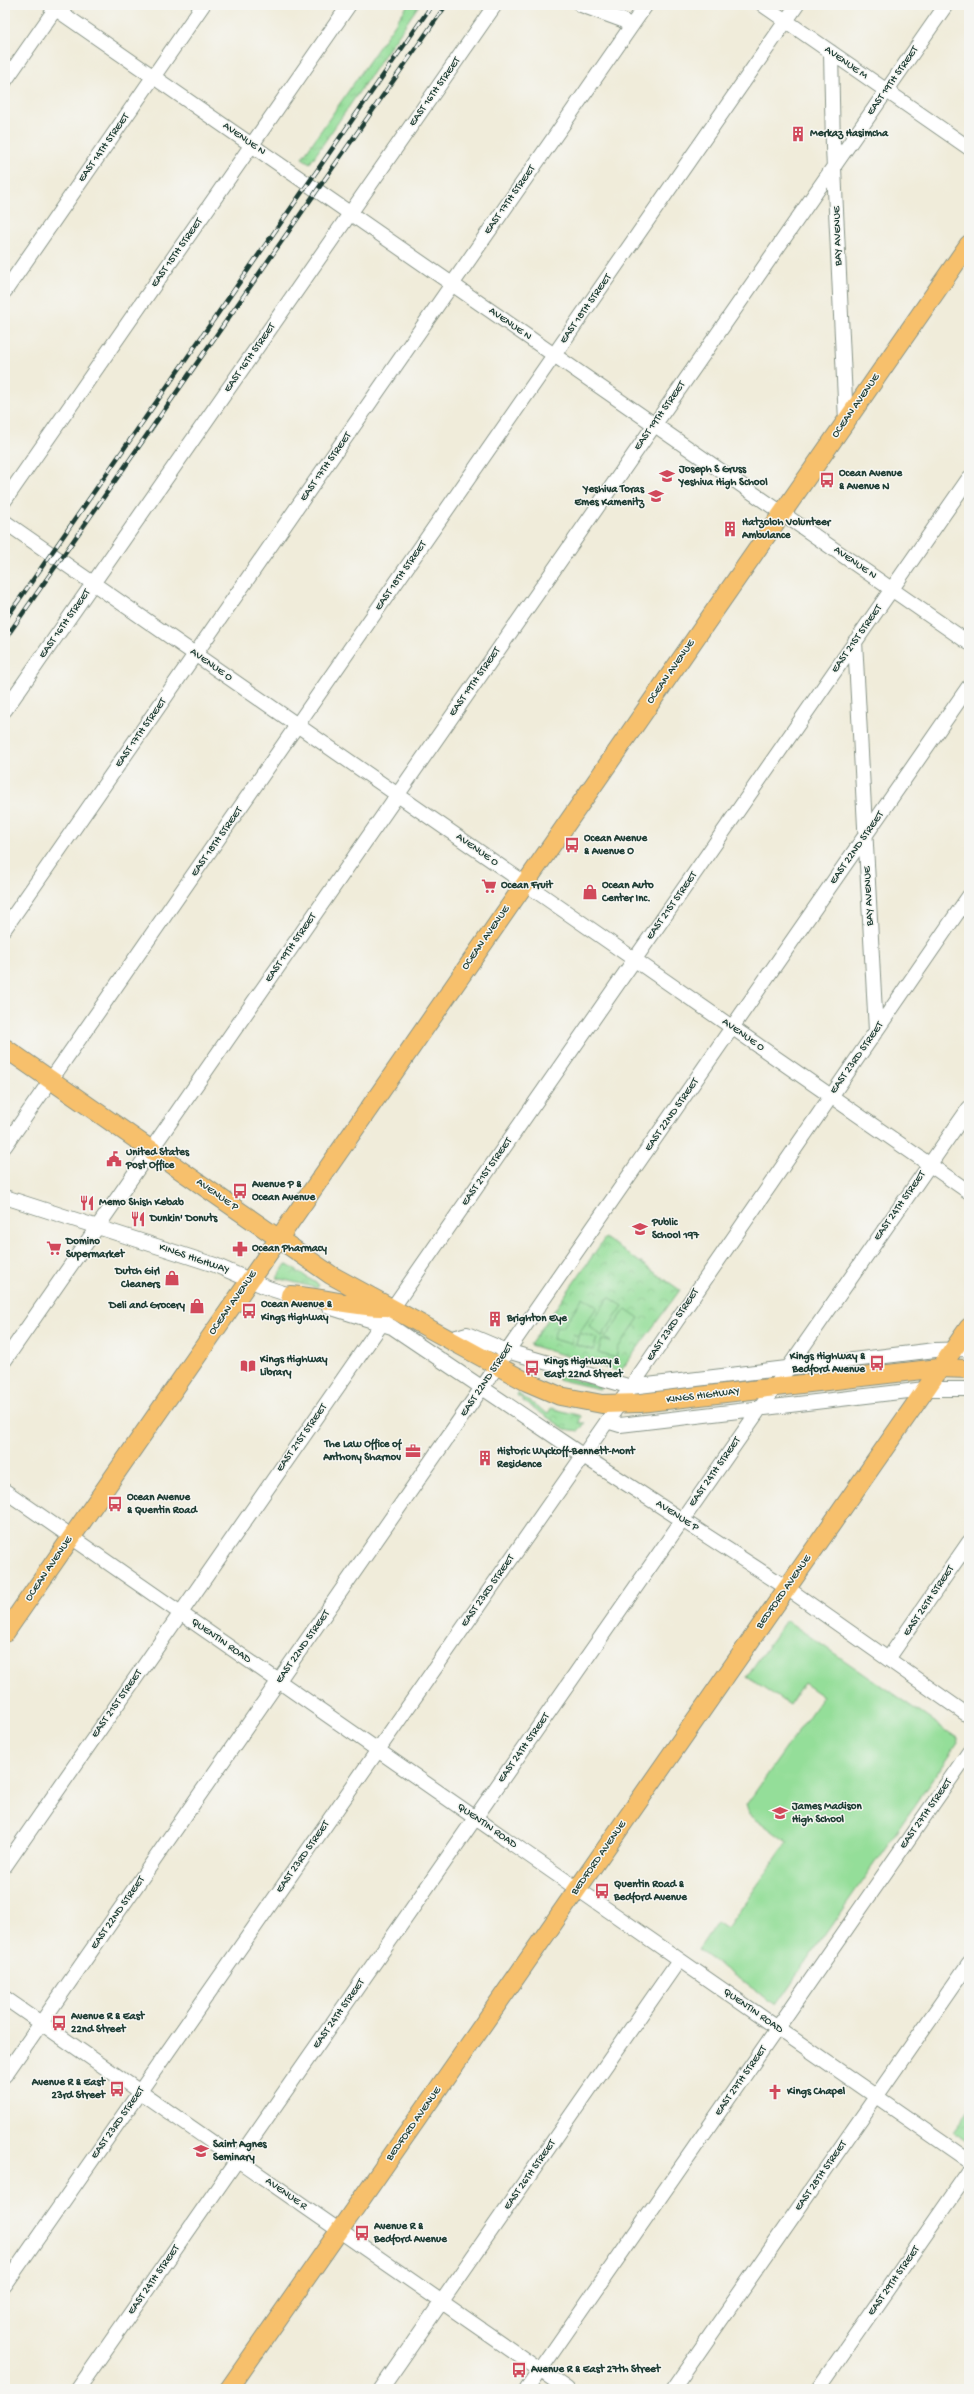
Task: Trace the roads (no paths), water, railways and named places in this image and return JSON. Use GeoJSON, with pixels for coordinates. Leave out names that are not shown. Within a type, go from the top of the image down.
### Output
{"type":"FeatureCollection","features":[{"type":"Feature","properties":{"kind":"main road","name":"OCEAN AVENUE"},"geometry":{"type":"LineString","coordinates":[[5,1633],[969,244]]}},
{"type":"Feature","properties":{"kind":"main road","name":"AVENUE P"},"geometry":{"type":"LineString","coordinates":[[5,1048],[331,1275],[393,1307]]}},
{"type":"Feature","properties":{"kind":"main road"},"geometry":{"type":"LineString","coordinates":[[290,1296],[316,1296],[371,1308],[393,1307]]}},
{"type":"Feature","properties":{"kind":"main road","name":"KINGS HIGHWAY"},"geometry":{"type":"LineString","coordinates":[[393,1307],[450,1339],[502,1358],[527,1382],[560,1396],[604,1404],[670,1400],[939,1368],[969,1369]]}},
{"type":"Feature","properties":{"kind":"main road","name":"BEDFORD AVENUE"},"geometry":{"type":"LineString","coordinates":[[229,2389],[939,1368],[962,1349],[969,1327]]}},
{"type":"Feature","properties":{"kind":"street","name":"EAST 14TH STREET"},"geometry":{"type":"LineString","coordinates":[[5,290],[203,5]]}},
{"type":"Feature","properties":{"kind":"street","name":"EAST 15TH STREET"},"geometry":{"type":"LineString","coordinates":[[5,500],[349,5]]}},
{"type":"Feature","properties":{"kind":"street","name":"EAST 16TH STREET"},"geometry":{"type":"LineString","coordinates":[[5,710],[495,5]]}},
{"type":"Feature","properties":{"kind":"street"},"geometry":{"type":"LineString","coordinates":[[581,5],[622,20],[631,26]]}},
{"type":"Feature","properties":{"kind":"street","name":"EAST 17TH STREET"},"geometry":{"type":"LineString","coordinates":[[5,928],[646,5]]}},
{"type":"Feature","properties":{"kind":"street","name":"AVENUE M"},"geometry":{"type":"LineString","coordinates":[[763,5],[969,148]]}},
{"type":"Feature","properties":{"kind":"street","name":"EAST 18TH STREET"},"geometry":{"type":"LineString","coordinates":[[5,1146],[797,5]]}},
{"type":"Feature","properties":{"kind":"street","name":"EAST 19TH STREET"},"geometry":{"type":"LineString","coordinates":[[5,1360],[946,5]]}},
{"type":"Feature","properties":{"kind":"street","name":"AVENUE N"},"geometry":{"type":"LineString","coordinates":[[54,6],[654,425],[783,512],[969,643]]}},
{"type":"Feature","properties":{"kind":"street"},"geometry":{"type":"LineString","coordinates":[[5,81],[54,6]]}},
{"type":"Feature","properties":{"kind":"street","name":"BAY AVENUE"},"geometry":{"type":"LineString","coordinates":[[831,52],[834,166],[846,421]]}},
{"type":"Feature","properties":{"kind":"street","name":"EAST 21ST STREET"},"geometry":{"type":"LineString","coordinates":[[5,1866],[969,478]]}},
{"type":"Feature","properties":{"kind":"street","name":"AVENUE O"},"geometry":{"type":"LineString","coordinates":[[5,522],[969,1192]]}},
{"type":"Feature","properties":{"kind":"street","name":"BAY AVENUE"},"geometry":{"type":"LineString","coordinates":[[855,641],[876,1031]]}},
{"type":"Feature","properties":{"kind":"street","name":"EAST 22ND STREET"},"geometry":{"type":"LineString","coordinates":[[5,2075],[969,686]]}},
{"type":"Feature","properties":{"kind":"street","name":"EAST 23RD STREET"},"geometry":{"type":"LineString","coordinates":[[5,2285],[582,1455],[631,1387],[969,896]]}},
{"type":"Feature","properties":{"kind":"street","name":"EAST 24TH STREET"},"geometry":{"type":"LineString","coordinates":[[78,2389],[969,1108]]}},
{"type":"Feature","properties":{"kind":"street","name":"KINGS HIGHWAY"},"geometry":{"type":"LineString","coordinates":[[5,1197],[98,1226],[230,1271],[290,1296],[382,1323]]}},
{"type":"Feature","properties":{"kind":"street","name":"AVENUE P"},"geometry":{"type":"LineString","coordinates":[[382,1323],[392,1327],[582,1455],[787,1588],[969,1716]]}},
{"type":"Feature","properties":{"kind":"street","name":"KINGS HIGHWAY"},"geometry":{"type":"LineString","coordinates":[[502,1358],[631,1387],[962,1349]]}},
{"type":"Feature","properties":{"kind":"street","name":"KINGS HIGHWAY"},"geometry":{"type":"LineString","coordinates":[[606,1421],[620,1426],[925,1389],[969,1390]]}},
{"type":"Feature","properties":{"kind":"street","name":"QUENTIN ROAD"},"geometry":{"type":"LineString","coordinates":[[5,1491],[969,2161]]}},
{"type":"Feature","properties":{"kind":"street","name":"EAST 26TH STREET"},"geometry":{"type":"LineString","coordinates":[[888,1659],[969,1542]]}},
{"type":"Feature","properties":{"kind":"street","name":"EAST 27TH STREET"},"geometry":{"type":"LineString","coordinates":[[527,2389],[969,1752]]}},
{"type":"Feature","properties":{"kind":"street","name":"EAST 26TH STREET"},"geometry":{"type":"LineString","coordinates":[[381,2389],[679,1960]]}},
{"type":"Feature","properties":{"kind":"street","name":"EAST 28TH STREET"},"geometry":{"type":"LineString","coordinates":[[673,2389],[969,1963]]}},
{"type":"Feature","properties":{"kind":"street","name":"AVENUE R"},"geometry":{"type":"LineString","coordinates":[[5,1998],[567,2389]]}},
{"type":"Feature","properties":{"kind":"street","name":"EAST 29TH STREET"},"geometry":{"type":"LineString","coordinates":[[818,2389],[969,2172]]}},
{"type":"Feature","properties":{"kind":"railway"},"geometry":{"type":"LineString","coordinates":[[5,620],[432,5]]}},
{"type":"Feature","properties":{"kind":"railway"},"geometry":{"type":"LineString","coordinates":[[5,639],[446,5]]}},
{"type":"Feature","properties":{"kind":"place","name":"Merkaz Hasimcha"},"geometry":{"type":"Point","coordinates":[798,134]}},
{"type":"Feature","properties":{"kind":"place","name":"Joseph S Gruss Yeshiva High School"},"geometry":{"type":"Point","coordinates":[667,476]}},
{"type":"Feature","properties":{"kind":"place","name":"Ocean Avenue & Avenue N"},"geometry":{"type":"Point","coordinates":[827,480]}},
{"type":"Feature","properties":{"kind":"place","name":"Yeshiva Toras Emes Kamenitz"},"geometry":{"type":"Point","coordinates":[656,496]}},
{"type":"Feature","properties":{"kind":"place","name":"Hatzoloh Volunteer Ambulance"},"geometry":{"type":"Point","coordinates":[730,529]}},
{"type":"Feature","properties":{"kind":"place","name":"Ocean Avenue & Avenue O"},"geometry":{"type":"Point","coordinates":[572,845]}},
{"type":"Feature","properties":{"kind":"place","name":"Ocean Fruit"},"geometry":{"type":"Point","coordinates":[489,886]}},
{"type":"Feature","properties":{"kind":"place","name":"Ocean Auto Center Inc."},"geometry":{"type":"Point","coordinates":[590,892]}},
{"type":"Feature","properties":{"kind":"place","name":"United States Post Office"},"geometry":{"type":"Point","coordinates":[114,1159]}},
{"type":"Feature","properties":{"kind":"place","name":"Avenue P & Ocean Avenue"},"geometry":{"type":"Point","coordinates":[240,1191]}},
{"type":"Feature","properties":{"kind":"place","name":"Memo Shish Kebab"},"geometry":{"type":"Point","coordinates":[87,1203]}},
{"type":"Feature","properties":{"kind":"place","name":"Dunkin' Donuts"},"geometry":{"type":"Point","coordinates":[138,1219]}},
{"type":"Feature","properties":{"kind":"place","name":"Public School 197"},"geometry":{"type":"Point","coordinates":[640,1229]}},
{"type":"Feature","properties":{"kind":"place","name":"Domino Supermarket"},"geometry":{"type":"Point","coordinates":[54,1248]}},
{"type":"Feature","properties":{"kind":"place","name":"Ocean Pharmacy"},"geometry":{"type":"Point","coordinates":[240,1249]}},
{"type":"Feature","properties":{"kind":"place","name":"Dutch Girl Cleaners"},"geometry":{"type":"Point","coordinates":[172,1278]}},
{"type":"Feature","properties":{"kind":"place","name":"Deli and Grocery"},"geometry":{"type":"Point","coordinates":[197,1306]}},
{"type":"Feature","properties":{"kind":"place","name":"Ocean Avenue & Kings Highway"},"geometry":{"type":"Point","coordinates":[249,1311]}},
{"type":"Feature","properties":{"kind":"place","name":"Brighton Eye"},"geometry":{"type":"Point","coordinates":[495,1319]}},
{"type":"Feature","properties":{"kind":"place","name":"Kings Highway & Bedford Avenue"},"geometry":{"type":"Point","coordinates":[877,1363]}},
{"type":"Feature","properties":{"kind":"place","name":"Kings Highway Library"},"geometry":{"type":"Point","coordinates":[248,1366]}},
{"type":"Feature","properties":{"kind":"place","name":"Kings Highway & East 22nd Street"},"geometry":{"type":"Point","coordinates":[532,1368]}},
{"type":"Feature","properties":{"kind":"place","name":"The Law Office of Anthony Sharnov"},"geometry":{"type":"Point","coordinates":[413,1451]}},
{"type":"Feature","properties":{"kind":"place","name":"Historic Wyckoff-Bennett-Mont Residence"},"geometry":{"type":"Point","coordinates":[485,1458]}},
{"type":"Feature","properties":{"kind":"place","name":"Ocean Avenue & Quentin Road"},"geometry":{"type":"Point","coordinates":[115,1504]}},
{"type":"Feature","properties":{"kind":"place","name":"James Madison High School"},"geometry":{"type":"Point","coordinates":[780,1813]}},
{"type":"Feature","properties":{"kind":"place","name":"Quentin Road & Bedford Avenue"},"geometry":{"type":"Point","coordinates":[602,1891]}},
{"type":"Feature","properties":{"kind":"place","name":"Avenue R & East 22nd Street"},"geometry":{"type":"Point","coordinates":[59,2023]}},
{"type":"Feature","properties":{"kind":"place","name":"Avenue R & East 23rd Street"},"geometry":{"type":"Point","coordinates":[117,2089]}},
{"type":"Feature","properties":{"kind":"place","name":"Kings Chapel"},"geometry":{"type":"Point","coordinates":[775,2092]}},
{"type":"Feature","properties":{"kind":"place","name":"Saint Agnes Seminary"},"geometry":{"type":"Point","coordinates":[201,2151]}},
{"type":"Feature","properties":{"kind":"place","name":"Avenue R & Bedford Avenue"},"geometry":{"type":"Point","coordinates":[362,2233]}},
{"type":"Feature","properties":{"kind":"place","name":"Avenue R & East 27th Street"},"geometry":{"type":"Point","coordinates":[519,2370]}}]}
